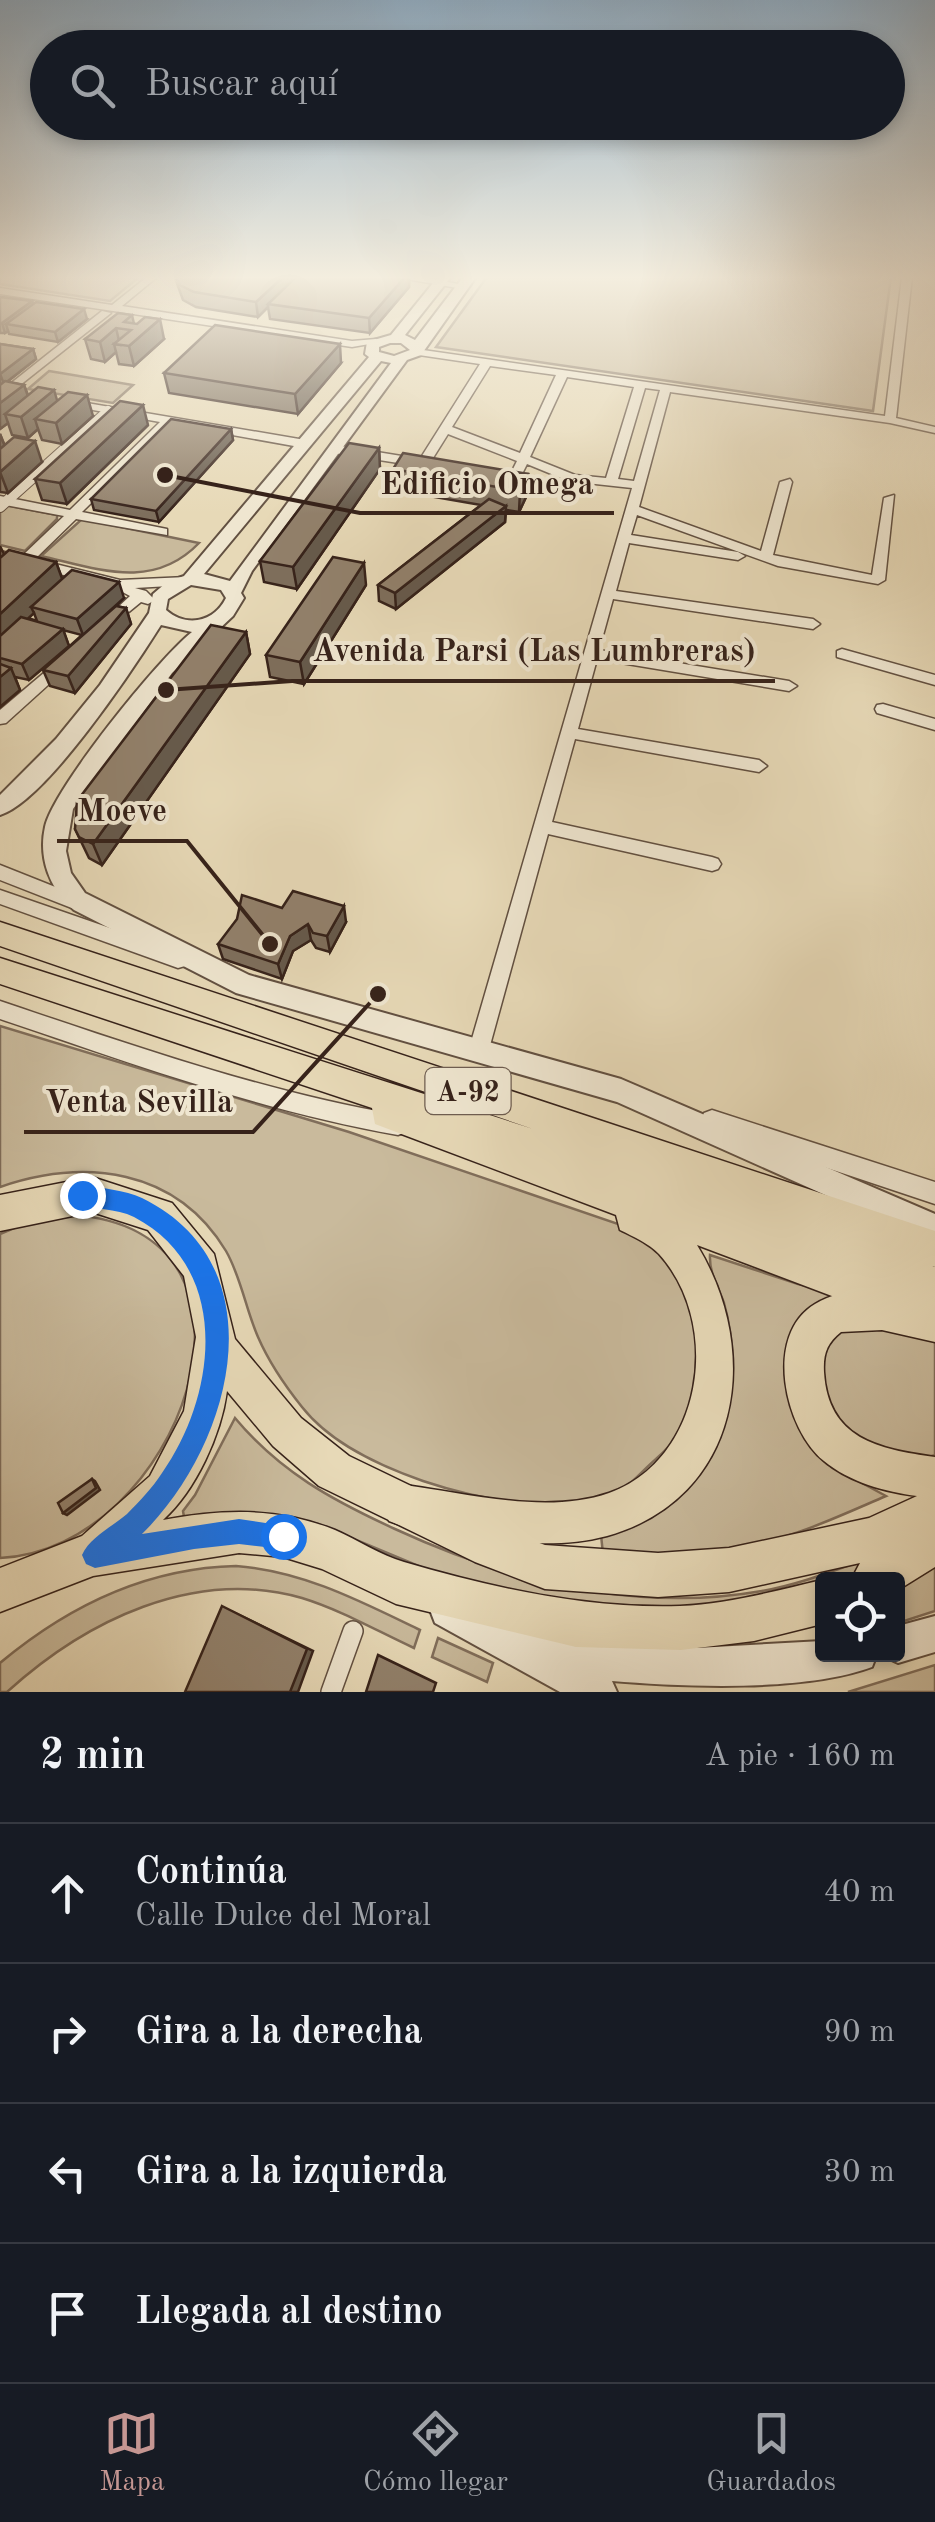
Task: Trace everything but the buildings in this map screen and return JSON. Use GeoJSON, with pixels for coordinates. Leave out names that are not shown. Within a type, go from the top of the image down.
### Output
{"type":"FeatureCollection","features":[{"type":"Feature","properties":{"kind":"main road","name":"A-92"},"geometry":{"type":"LineString","coordinates":[[0,934],[935,1249]]}},
{"type":"Feature","properties":{"kind":"main road","name":"A-92"},"geometry":{"type":"LineString","coordinates":[[0,972],[730,1210],[935,1286]]}},
{"type":"Feature","properties":{"kind":"main road"},"geometry":{"type":"LineString","coordinates":[[272,1061],[422,1129],[563,1177],[935,1320]]}},
{"type":"Feature","properties":{"kind":"main road"},"geometry":{"type":"LineString","coordinates":[[404,1506],[533,1520],[607,1515],[640,1501],[668,1480],[689,1456],[707,1425],[717,1356],[708,1310],[694,1274],[666,1236],[563,1177]]}},
{"type":"Feature","properties":{"kind":"main road"},"geometry":{"type":"LineString","coordinates":[[0,1213],[52,1197],[82,1195],[136,1206],[181,1237],[209,1286],[217,1316],[218,1349],[212,1393],[196,1439],[170,1483],[136,1522],[95,1555]]}},
{"type":"Feature","properties":{"kind":"main road"},"geometry":{"type":"LineString","coordinates":[[935,1320],[861,1309],[827,1318],[805,1347],[803,1387],[810,1418],[838,1448],[888,1472],[935,1478]]}},
{"type":"Feature","properties":{"kind":"main road"},"geometry":{"type":"LineString","coordinates":[[218,1349],[287,1432],[334,1471],[490,1547],[545,1567],[658,1575],[729,1570],[871,1539],[935,1510]]}},
{"type":"Feature","properties":{"kind":"main road"},"geometry":{"type":"LineString","coordinates":[[0,1614],[18,1586],[95,1555],[194,1536],[254,1533],[283,1536],[328,1549],[396,1582],[576,1624],[682,1628],[754,1619],[815,1604]]}},
{"type":"Feature","properties":{"kind":"main road"},"geometry":{"type":"LineString","coordinates":[[886,1572],[925,1549],[935,1538]]}},
{"type":"Feature","properties":{"kind":"street"},"geometry":{"type":"LineString","coordinates":[[2,394],[51,356]]}},
{"type":"Feature","properties":{"kind":"street"},"geometry":{"type":"LineString","coordinates":[[88,641],[152,605],[165,591],[188,581],[305,444],[371,356]]}},
{"type":"Feature","properties":{"kind":"street"},"geometry":{"type":"LineString","coordinates":[[233,591],[244,570],[334,449],[409,356]]}},
{"type":"Feature","properties":{"kind":"street"},"geometry":{"type":"LineString","coordinates":[[436,356],[890,420],[935,430]]}},
{"type":"Feature","properties":{"kind":"street"},"geometry":{"type":"LineString","coordinates":[[890,420],[898,356]]}},
{"type":"Feature","properties":{"kind":"street"},"geometry":{"type":"LineString","coordinates":[[424,464],[486,362]]}},
{"type":"Feature","properties":{"kind":"street"},"geometry":{"type":"LineString","coordinates":[[515,478],[562,374]]}},
{"type":"Feature","properties":{"kind":"street"},"geometry":{"type":"LineString","coordinates":[[611,482],[640,384]]}},
{"type":"Feature","properties":{"kind":"street"},"geometry":{"type":"LineString","coordinates":[[478,1050],[666,388]]}},
{"type":"Feature","properties":{"kind":"street"},"geometry":{"type":"LineString","coordinates":[[2,394],[24,396]]}},
{"type":"Feature","properties":{"kind":"street"},"geometry":{"type":"LineString","coordinates":[[58,401],[305,444]]}},
{"type":"Feature","properties":{"kind":"street"},"geometry":{"type":"LineString","coordinates":[[2,503],[108,410]]}},
{"type":"Feature","properties":{"kind":"street"},"geometry":{"type":"LineString","coordinates":[[0,581],[169,420]]}},
{"type":"Feature","properties":{"kind":"street"},"geometry":{"type":"LineString","coordinates":[[446,429],[573,478],[640,486]]}},
{"type":"Feature","properties":{"kind":"street"},"geometry":{"type":"LineString","coordinates":[[334,449],[442,466]]}},
{"type":"Feature","properties":{"kind":"street"},"geometry":{"type":"LineString","coordinates":[[497,475],[569,487],[573,478]]}},
{"type":"Feature","properties":{"kind":"street"},"geometry":{"type":"LineString","coordinates":[[766,557],[786,482]]}},
{"type":"Feature","properties":{"kind":"street"},"geometry":{"type":"LineString","coordinates":[[625,538],[878,580],[890,498]]}},
{"type":"Feature","properties":{"kind":"street"},"geometry":{"type":"LineString","coordinates":[[2,503],[162,532]]}},
{"type":"Feature","properties":{"kind":"street"},"geometry":{"type":"LineString","coordinates":[[633,509],[783,563]]}},
{"type":"Feature","properties":{"kind":"street"},"geometry":{"type":"LineString","coordinates":[[0,554],[118,584],[219,582],[233,591],[236,598],[229,612],[178,654],[63,806],[52,836],[57,865],[70,892],[88,908]]}},
{"type":"Feature","properties":{"kind":"street"},"geometry":{"type":"LineString","coordinates":[[67,588],[80,576]]}},
{"type":"Feature","properties":{"kind":"street"},"geometry":{"type":"LineString","coordinates":[[118,584],[152,605],[174,625],[210,624]]}},
{"type":"Feature","properties":{"kind":"street"},"geometry":{"type":"LineString","coordinates":[[609,594],[813,624]]}},
{"type":"Feature","properties":{"kind":"street"},"geometry":{"type":"LineString","coordinates":[[0,807],[28,784],[140,645],[152,605]]}},
{"type":"Feature","properties":{"kind":"street"},"geometry":{"type":"LineString","coordinates":[[0,720],[75,653]]}},
{"type":"Feature","properties":{"kind":"street"},"geometry":{"type":"LineString","coordinates":[[592,654],[789,686]]}},
{"type":"Feature","properties":{"kind":"street"},"geometry":{"type":"LineString","coordinates":[[842,654],[935,680]]}},
{"type":"Feature","properties":{"kind":"street"},"geometry":{"type":"LineString","coordinates":[[18,684],[36,688]]}},
{"type":"Feature","properties":{"kind":"street"},"geometry":{"type":"LineString","coordinates":[[883,709],[935,725]]}},
{"type":"Feature","properties":{"kind":"street"},"geometry":{"type":"LineString","coordinates":[[570,732],[759,766]]}},
{"type":"Feature","properties":{"kind":"street"},"geometry":{"type":"LineString","coordinates":[[544,827],[712,864]]}},
{"type":"Feature","properties":{"kind":"street"},"geometry":{"type":"LineString","coordinates":[[0,872],[119,921],[202,968]]}},
{"type":"Feature","properties":{"kind":"street"},"geometry":{"type":"LineString","coordinates":[[0,897],[202,968],[406,1033],[621,1091],[935,1193]]}},
{"type":"Feature","properties":{"kind":"street"},"geometry":{"type":"LineString","coordinates":[[0,1010],[164,1064],[334,1113],[422,1129]]}},
{"type":"Feature","properties":{"kind":"street"},"geometry":{"type":"LineString","coordinates":[[621,1091],[935,1228]]}},
{"type":"Feature","properties":{"kind":"street"},"geometry":{"type":"LineString","coordinates":[[396,1582],[598,1692]]}},
{"type":"Feature","properties":{"kind":"street"},"geometry":{"type":"LineString","coordinates":[[331,1692],[353,1631]]}},
{"type":"Feature","properties":{"kind":"street"},"geometry":{"type":"LineString","coordinates":[[905,1642],[935,1634]]}},
{"type":"Feature","properties":{"kind":"street"},"geometry":{"type":"LineString","coordinates":[[532,1654],[710,1668],[787,1667],[815,1662]]}},
{"type":"Feature","properties":{"kind":"shaded area"},"geometry":{"type":"Polygon","coordinates":[[[497,356],[880,356],[873,411],[497,356]]]}},
{"type":"Feature","properties":{"kind":"shaded area"},"geometry":{"type":"Polygon","coordinates":[[[49,371],[133,385],[113,403],[28,389],[49,371]]]}},
{"type":"Feature","properties":{"kind":"shaded area"},"geometry":{"type":"Polygon","coordinates":[[[0,504],[57,515],[57,519],[25,551],[0,545],[0,504]]]}},
{"type":"Feature","properties":{"kind":"shaded area"},"geometry":{"type":"Polygon","coordinates":[[[82,519],[199,543],[181,558],[144,572],[104,570],[41,556],[82,519]]]}},
{"type":"Feature","properties":{"kind":"shaded area"},"geometry":{"type":"Polygon","coordinates":[[[0,1026],[349,1132],[627,1227],[669,1265],[696,1319],[703,1380],[693,1414],[669,1446],[626,1486],[568,1503],[519,1503],[470,1494],[373,1461],[327,1432],[290,1391],[258,1337],[226,1251],[205,1223],[182,1202],[126,1177],[96,1173],[64,1173],[0,1187],[0,1026]]]}},
{"type":"Feature","properties":{"kind":"shaded area"},"geometry":{"type":"Polygon","coordinates":[[[73,1215],[141,1234],[180,1274],[195,1328],[187,1390],[160,1450],[118,1503],[64,1542],[0,1558],[0,1234],[26,1223],[73,1215]]]}},
{"type":"Feature","properties":{"kind":"shaded area"},"geometry":{"type":"Polygon","coordinates":[[[710,1255],[798,1284],[851,1296],[823,1305],[810,1443],[827,1464],[886,1496],[812,1527],[754,1545],[702,1553],[603,1554],[601,1535],[732,1379],[728,1321],[712,1274],[710,1255]]]}},
{"type":"Feature","properties":{"kind":"shaded area"},"geometry":{"type":"Polygon","coordinates":[[[851,1324],[935,1336],[935,1455],[917,1460],[886,1456],[860,1440],[822,1406],[823,1345],[851,1324]]]}},
{"type":"Feature","properties":{"kind":"shaded area"},"geometry":{"type":"Polygon","coordinates":[[[235,1418],[289,1469],[350,1507],[439,1548],[528,1578],[620,1595],[667,1598],[762,1591],[815,1577],[815,1590],[640,1616],[440,1575],[318,1524],[282,1516],[184,1517],[183,1511],[235,1418]]]}},
{"type":"Feature","properties":{"kind":"shaded area"},"geometry":{"type":"Polygon","coordinates":[[[878,1555],[858,1572],[830,1572],[878,1555]]]}},
{"type":"Feature","properties":{"kind":"shaded area"},"geometry":{"type":"Polygon","coordinates":[[[935,1564],[935,1611],[905,1621],[905,1582],[935,1564]]]}},
{"type":"Feature","properties":{"kind":"shaded area"},"geometry":{"type":"Polygon","coordinates":[[[236,1566],[285,1574],[375,1608],[420,1630],[414,1648],[302,1598],[262,1590],[221,1590],[182,1595],[106,1623],[38,1666],[7,1692],[0,1692],[0,1663],[81,1608],[171,1574],[236,1566]]]}},
{"type":"Feature","properties":{"kind":"shaded area"},"geometry":{"type":"Polygon","coordinates":[[[438,1638],[493,1663],[487,1682],[432,1657],[438,1638]]]}},
{"type":"Feature","properties":{"kind":"shaded area"},"geometry":{"type":"Polygon","coordinates":[[[935,1665],[935,1692],[848,1692],[935,1665]]]}},
{"type":"Feature","properties":{"kind":"place","name":"Edificio Omega"},"geometry":{"type":"Point","coordinates":[165,475]}},
{"type":"Feature","properties":{"kind":"place","name":"Avenida Parsi (Las Lumbreras)"},"geometry":{"type":"Point","coordinates":[166,690]}},
{"type":"Feature","properties":{"kind":"place","name":"Moeve"},"geometry":{"type":"Point","coordinates":[270,944]}},
{"type":"Feature","properties":{"kind":"place","name":"Venta Sevilla"},"geometry":{"type":"Point","coordinates":[378,994]}},
{"type":"Feature","properties":{"kind":"route"},"geometry":{"type":"LineString","coordinates":[[82,1195],[136,1206],[181,1237],[209,1286],[217,1316],[218,1349],[212,1393],[196,1439],[170,1483],[136,1522],[95,1555],[194,1536],[239,1532],[283,1536]]}}]}
